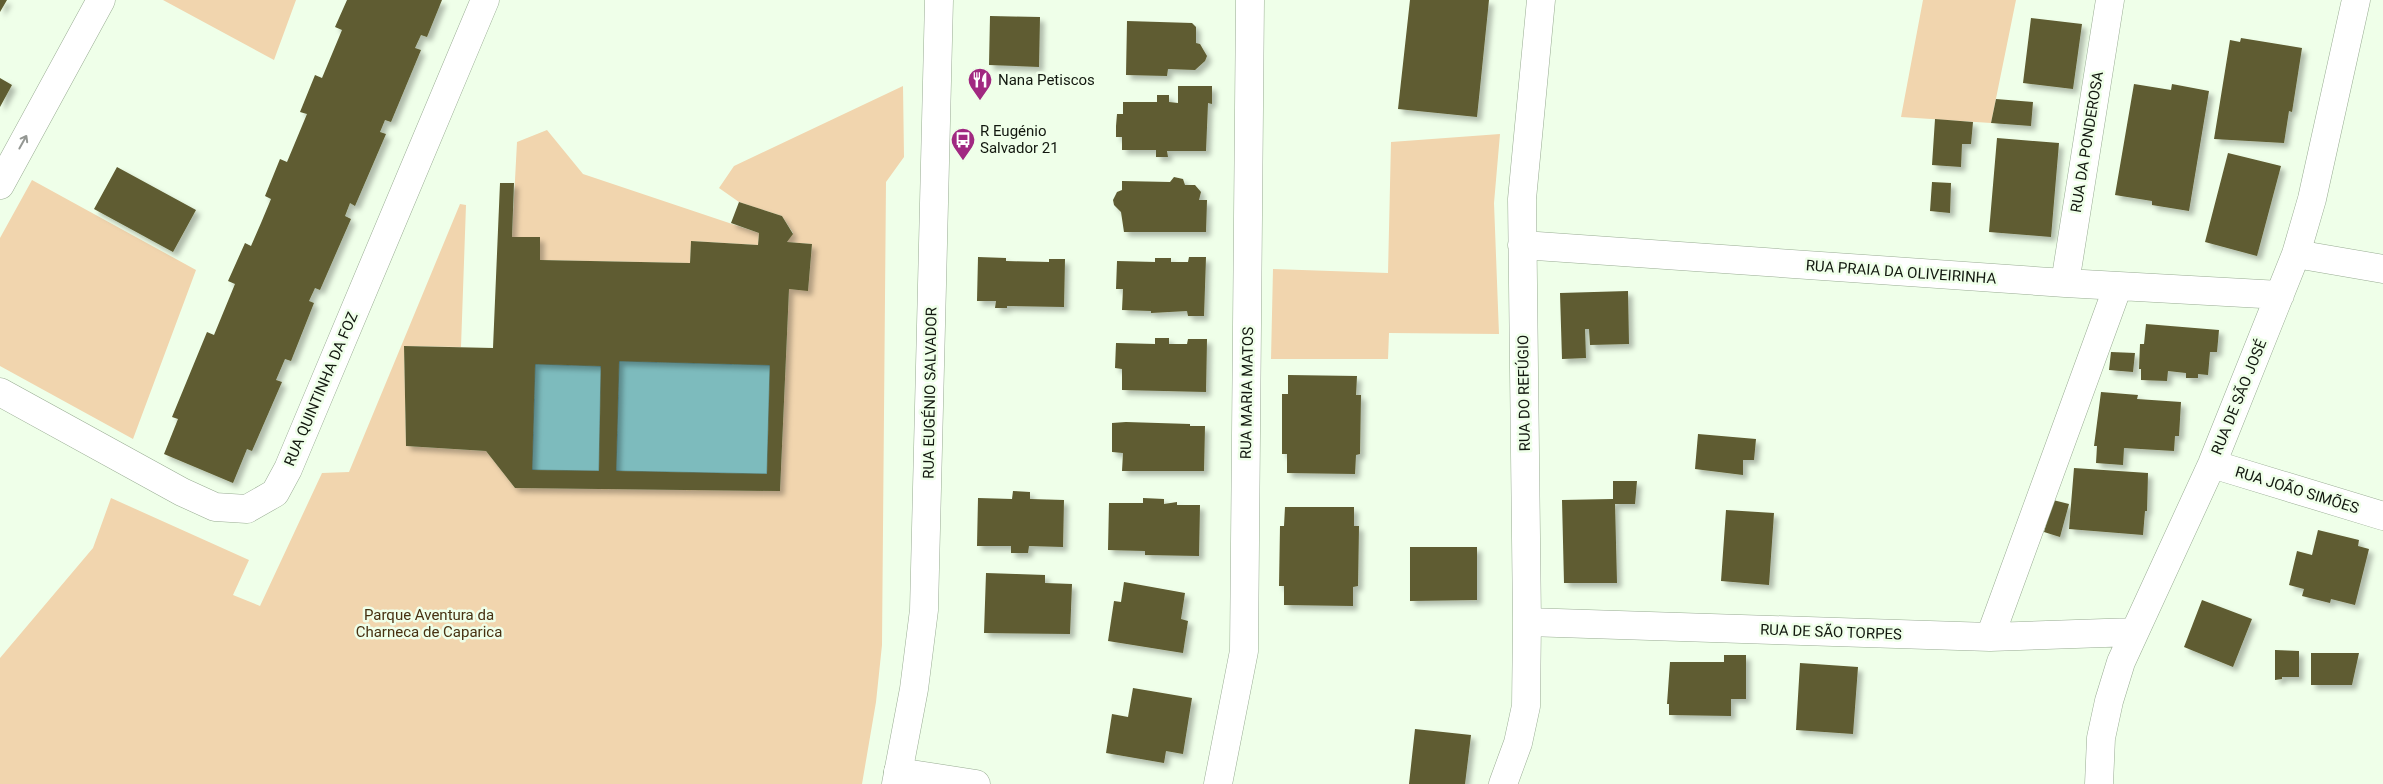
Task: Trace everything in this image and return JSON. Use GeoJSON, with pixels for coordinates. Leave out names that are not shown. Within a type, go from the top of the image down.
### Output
{"type":"FeatureCollection","features":[{"type":"Feature","properties":{"kind":"street"},"geometry":{"type":"LineString","coordinates":[[2,177],[101,0]]}},
{"type":"Feature","properties":{"kind":"street","name":"RUA QUINTINHA DA FOZ"},"geometry":{"type":"LineString","coordinates":[[0,392],[182,492],[215,507],[247,509],[274,493],[288,469],[485,0]]}},
{"type":"Feature","properties":{"kind":"street","name":"RUA EUGÉNIO SALVADOR"},"geometry":{"type":"LineString","coordinates":[[897,778],[914,689],[924,610],[939,0]]}},
{"type":"Feature","properties":{"kind":"street","name":"RUA MARIA MATOS"},"geometry":{"type":"LineString","coordinates":[[1218,784],[1244,651],[1250,0]]}},
{"type":"Feature","properties":{"kind":"street","name":"RUA DO REFÚGIO"},"geometry":{"type":"LineString","coordinates":[[1504,784],[1518,743],[1526,706],[1527,622],[1522,200],[1525,150],[1541,0]]}},
{"type":"Feature","properties":{"kind":"street","name":"RUA DA PONDEROSA"},"geometry":{"type":"LineString","coordinates":[[2065,283],[2110,0]]}},
{"type":"Feature","properties":{"kind":"street","name":"RUA DE SÃO JOSÉ"},"geometry":{"type":"LineString","coordinates":[[2099,784],[2101,738],[2109,701],[2134,632],[2212,464],[2296,254],[2312,199],[2356,0]]}},
{"type":"Feature","properties":{"kind":"street","name":"RUA PRAIA DA OLIVEIRINHA"},"geometry":{"type":"LineString","coordinates":[[1522,245],[2065,283],[2280,295]]}},
{"type":"Feature","properties":{"kind":"street"},"geometry":{"type":"LineString","coordinates":[[2296,254],[2383,269]]}},
{"type":"Feature","properties":{"kind":"street"},"geometry":{"type":"LineString","coordinates":[[1990,637],[2118,286]]}},
{"type":"Feature","properties":{"kind":"street","name":"RUA JOÃO SIMÕES"},"geometry":{"type":"LineString","coordinates":[[2212,464],[2383,516]]}},
{"type":"Feature","properties":{"kind":"street","name":"RUA DE SÃO TORPES"},"geometry":{"type":"LineString","coordinates":[[1527,622],[1990,637],[2134,632]]}},
{"type":"Feature","properties":{"kind":"street"},"geometry":{"type":"LineString","coordinates":[[897,778],[976,784]]}},
{"type":"Feature","properties":{"kind":"green space"},"geometry":{"type":"Polygon","coordinates":[[[163,0],[296,0],[274,60],[163,0]]]}},
{"type":"Feature","properties":{"kind":"green space"},"geometry":{"type":"Polygon","coordinates":[[[1923,0],[2016,0],[1991,123],[1901,117],[1923,0]]]}},
{"type":"Feature","properties":{"kind":"green space","name":"Parque Aventura da Charneca de Caparica"},"geometry":{"type":"Polygon","coordinates":[[[903,86],[904,157],[886,182],[882,645],[876,702],[862,784],[0,784],[0,658],[93,548],[111,498],[249,560],[233,595],[260,606],[322,473],[349,472],[460,204],[466,205],[461,347],[404,346],[406,446],[486,451],[515,488],[780,491],[789,289],[808,290],[812,244],[787,242],[793,233],[782,216],[739,202],[719,188],[734,166],[903,86]]]}},
{"type":"Feature","properties":{"kind":"green space"},"geometry":{"type":"Polygon","coordinates":[[[547,130],[583,174],[759,233],[758,245],[691,241],[690,263],[540,260],[540,237],[512,237],[517,142],[547,130]]]}},
{"type":"Feature","properties":{"kind":"green space"},"geometry":{"type":"Polygon","coordinates":[[[1500,134],[1494,203],[1499,334],[1389,333],[1388,359],[1271,359],[1273,269],[1388,273],[1391,142],[1500,134]]]}},
{"type":"Feature","properties":{"kind":"green space"},"geometry":{"type":"Polygon","coordinates":[[[32,180],[196,270],[133,439],[0,366],[0,238],[32,180]]]}},
{"type":"Feature","properties":{"kind":"water"},"geometry":{"type":"Polygon","coordinates":[[[619,361],[770,365],[767,474],[616,471],[619,361]]]}},
{"type":"Feature","properties":{"kind":"water"},"geometry":{"type":"Polygon","coordinates":[[[535,364],[601,366],[599,471],[532,470],[535,364]]]}},
{"type":"Feature","properties":{"kind":"building"},"geometry":{"type":"Polygon","coordinates":[[[0,0],[7,0],[0,12],[0,0]]]}},
{"type":"Feature","properties":{"kind":"building"},"geometry":{"type":"Polygon","coordinates":[[[347,0],[442,0],[427,37],[421,35],[415,48],[421,50],[391,122],[385,120],[380,132],[386,134],[355,206],[350,203],[345,216],[351,219],[320,290],[315,288],[309,301],[314,303],[291,361],[285,359],[276,380],[282,382],[252,451],[247,449],[233,483],[164,454],[178,419],[172,417],[207,332],[214,335],[235,284],[228,281],[245,243],[251,246],[261,223],[271,199],[265,196],[280,159],[287,162],[307,114],[300,112],[315,75],[322,78],[342,30],[335,27],[347,0]]]}},
{"type":"Feature","properties":{"kind":"building"},"geometry":{"type":"Polygon","coordinates":[[[1410,0],[1489,0],[1477,117],[1398,109],[1410,0]]]}},
{"type":"Feature","properties":{"kind":"building"},"geometry":{"type":"Polygon","coordinates":[[[990,16],[1040,17],[1039,67],[989,65],[990,16]]]}},
{"type":"Feature","properties":{"kind":"building"},"geometry":{"type":"Polygon","coordinates":[[[2031,18],[2082,24],[2073,89],[2023,83],[2031,18]]]}},
{"type":"Feature","properties":{"kind":"building"},"geometry":{"type":"Polygon","coordinates":[[[1127,21],[1192,23],[1196,27],[1196,43],[1200,44],[1207,56],[1205,61],[1195,70],[1168,69],[1167,76],[1126,75],[1127,21]]]}},
{"type":"Feature","properties":{"kind":"building"},"geometry":{"type":"Polygon","coordinates":[[[2241,38],[2302,48],[2292,112],[2289,111],[2284,143],[2214,139],[2230,40],[2240,42],[2241,38]]]}},
{"type":"Feature","properties":{"kind":"building"},"geometry":{"type":"Polygon","coordinates":[[[0,78],[12,85],[0,107],[0,78]]]}},
{"type":"Feature","properties":{"kind":"building"},"geometry":{"type":"Polygon","coordinates":[[[2134,84],[2171,90],[2172,84],[2209,91],[2189,211],[2152,205],[2152,201],[2115,195],[2134,84]]]}},
{"type":"Feature","properties":{"kind":"building"},"geometry":{"type":"Polygon","coordinates":[[[1178,86],[1212,86],[1212,104],[1208,103],[1206,151],[1167,151],[1168,157],[1156,157],[1156,150],[1122,150],[1122,137],[1116,137],[1116,126],[1117,114],[1123,114],[1123,102],[1157,102],[1157,95],[1169,95],[1169,102],[1178,103],[1178,86]]]}},
{"type":"Feature","properties":{"kind":"building"},"geometry":{"type":"Polygon","coordinates":[[[1996,99],[2033,102],[2031,126],[1991,123],[1996,99]]]}},
{"type":"Feature","properties":{"kind":"building"},"geometry":{"type":"Polygon","coordinates":[[[1935,119],[1973,122],[1971,144],[1962,144],[1961,167],[1932,165],[1935,119]]]}},
{"type":"Feature","properties":{"kind":"building"},"geometry":{"type":"Polygon","coordinates":[[[1997,138],[2059,143],[2051,237],[1989,232],[1997,138]]]}},
{"type":"Feature","properties":{"kind":"building"},"geometry":{"type":"Polygon","coordinates":[[[2228,153],[2281,166],[2257,256],[2205,242],[2228,153]]]}},
{"type":"Feature","properties":{"kind":"building"},"geometry":{"type":"Polygon","coordinates":[[[117,167],[196,210],[173,252],[94,209],[117,167]]]}},
{"type":"Feature","properties":{"kind":"building"},"geometry":{"type":"Polygon","coordinates":[[[1174,177],[1183,179],[1185,185],[1195,185],[1201,192],[1199,200],[1207,200],[1206,232],[1124,232],[1121,212],[1114,205],[1113,200],[1117,192],[1122,190],[1122,181],[1170,182],[1174,177]]]}},
{"type":"Feature","properties":{"kind":"building"},"geometry":{"type":"Polygon","coordinates":[[[1932,182],[1951,183],[1950,213],[1930,211],[1932,182]]]}},
{"type":"Feature","properties":{"kind":"building"},"geometry":{"type":"Polygon","coordinates":[[[500,183],[514,183],[512,237],[540,237],[540,260],[690,263],[691,241],[758,245],[759,233],[731,223],[739,202],[782,216],[793,234],[787,242],[812,244],[808,291],[789,289],[780,491],[515,488],[486,451],[406,446],[404,346],[493,348],[500,183]],[[619,361],[616,471],[767,474],[770,365],[619,361]],[[535,364],[532,470],[599,471],[601,366],[535,364]]]}},
{"type":"Feature","properties":{"kind":"building"},"geometry":{"type":"Polygon","coordinates":[[[978,257],[1006,258],[1006,261],[1049,262],[1049,259],[1065,259],[1064,307],[1007,306],[1007,308],[995,308],[996,301],[977,301],[978,257]]]}},
{"type":"Feature","properties":{"kind":"building"},"geometry":{"type":"Polygon","coordinates":[[[1189,257],[1206,257],[1204,316],[1188,316],[1187,311],[1151,313],[1151,311],[1122,310],[1123,289],[1116,289],[1117,261],[1155,262],[1155,258],[1171,258],[1171,262],[1188,262],[1189,257]]]}},
{"type":"Feature","properties":{"kind":"building"},"geometry":{"type":"Polygon","coordinates":[[[1628,291],[1629,344],[1590,345],[1589,329],[1585,329],[1586,358],[1562,359],[1560,293],[1628,291]]]}},
{"type":"Feature","properties":{"kind":"building"},"geometry":{"type":"Polygon","coordinates":[[[2146,324],[2219,330],[2217,352],[2210,352],[2208,375],[2198,374],[2198,378],[2186,378],[2186,373],[2168,371],[2167,381],[2141,380],[2141,369],[2139,369],[2140,344],[2144,344],[2146,324]]]}},
{"type":"Feature","properties":{"kind":"building"},"geometry":{"type":"Polygon","coordinates":[[[1155,338],[1169,338],[1169,344],[1187,344],[1188,339],[1207,339],[1206,392],[1122,390],[1122,369],[1115,368],[1116,343],[1155,344],[1155,338]]]}},
{"type":"Feature","properties":{"kind":"building"},"geometry":{"type":"Polygon","coordinates":[[[2111,352],[2135,353],[2133,372],[2109,370],[2111,352]]]}},
{"type":"Feature","properties":{"kind":"building"},"geometry":{"type":"Polygon","coordinates":[[[1288,375],[1357,376],[1356,395],[1361,395],[1360,454],[1356,455],[1355,474],[1287,473],[1287,454],[1282,454],[1282,394],[1288,394],[1288,375]]]}},
{"type":"Feature","properties":{"kind":"building"},"geometry":{"type":"Polygon","coordinates":[[[2101,392],[2138,395],[2137,399],[2181,402],[2179,436],[2175,436],[2174,451],[2124,448],[2123,465],[2096,463],[2097,446],[2094,446],[2101,392]]]}},
{"type":"Feature","properties":{"kind":"building"},"geometry":{"type":"Polygon","coordinates":[[[1112,423],[1205,426],[1204,471],[1122,471],[1123,453],[1112,452],[1112,423]]]}},
{"type":"Feature","properties":{"kind":"building"},"geometry":{"type":"Polygon","coordinates":[[[1698,434],[1756,439],[1754,460],[1743,460],[1743,475],[1695,469],[1698,434]]]}},
{"type":"Feature","properties":{"kind":"building"},"geometry":{"type":"Polygon","coordinates":[[[2074,468],[2148,473],[2147,511],[2145,511],[2143,535],[2069,529],[2074,468]]]}},
{"type":"Feature","properties":{"kind":"building"},"geometry":{"type":"Polygon","coordinates":[[[1613,481],[1637,481],[1635,504],[1615,504],[1617,583],[1564,583],[1562,500],[1613,499],[1613,481]]]}},
{"type":"Feature","properties":{"kind":"building"},"geometry":{"type":"Polygon","coordinates":[[[1013,491],[1030,492],[1030,499],[1064,500],[1063,547],[1029,546],[1028,553],[1011,553],[1011,546],[977,546],[978,498],[1012,499],[1013,491]]]}},
{"type":"Feature","properties":{"kind":"building"},"geometry":{"type":"Polygon","coordinates":[[[1143,498],[1164,499],[1164,504],[1177,502],[1177,505],[1200,505],[1199,556],[1145,555],[1145,551],[1108,550],[1109,503],[1143,503],[1143,498]]]}},
{"type":"Feature","properties":{"kind":"building"},"geometry":{"type":"Polygon","coordinates":[[[2053,500],[2069,504],[2060,537],[2044,532],[2053,500]]]}},
{"type":"Feature","properties":{"kind":"building"},"geometry":{"type":"Polygon","coordinates":[[[1285,507],[1354,507],[1354,526],[1359,526],[1358,586],[1353,587],[1353,606],[1284,605],[1284,586],[1279,586],[1280,526],[1284,526],[1285,507]]]}},
{"type":"Feature","properties":{"kind":"building"},"geometry":{"type":"Polygon","coordinates":[[[1726,510],[1774,513],[1769,585],[1721,581],[1726,510]]]}},
{"type":"Feature","properties":{"kind":"building"},"geometry":{"type":"Polygon","coordinates":[[[2318,530],[2359,540],[2358,546],[2369,549],[2355,605],[2331,599],[2330,603],[2302,596],[2304,589],[2289,585],[2297,551],[2312,555],[2318,530]]]}},
{"type":"Feature","properties":{"kind":"building"},"geometry":{"type":"Polygon","coordinates":[[[1410,547],[1477,547],[1477,600],[1410,601],[1410,547]]]}},
{"type":"Feature","properties":{"kind":"building"},"geometry":{"type":"Polygon","coordinates":[[[986,573],[1045,575],[1045,583],[1072,584],[1070,634],[984,633],[986,573]]]}},
{"type":"Feature","properties":{"kind":"building"},"geometry":{"type":"Polygon","coordinates":[[[1124,582],[1185,593],[1181,619],[1188,621],[1183,653],[1108,641],[1114,601],[1121,602],[1124,582]]]}},
{"type":"Feature","properties":{"kind":"building"},"geometry":{"type":"Polygon","coordinates":[[[2202,600],[2252,619],[2233,667],[2184,647],[2202,600]]]}},
{"type":"Feature","properties":{"kind":"building"},"geometry":{"type":"Polygon","coordinates":[[[2275,650],[2299,651],[2299,677],[2282,677],[2282,679],[2275,680],[2275,650]]]}},
{"type":"Feature","properties":{"kind":"building"},"geometry":{"type":"Polygon","coordinates":[[[2311,653],[2359,653],[2352,685],[2311,685],[2311,653]]]}},
{"type":"Feature","properties":{"kind":"building"},"geometry":{"type":"Polygon","coordinates":[[[1724,655],[1746,655],[1746,699],[1731,699],[1731,716],[1669,715],[1669,704],[1667,704],[1670,662],[1724,662],[1724,655]]]}},
{"type":"Feature","properties":{"kind":"building"},"geometry":{"type":"Polygon","coordinates":[[[1800,663],[1858,667],[1853,734],[1796,730],[1800,663]]]}},
{"type":"Feature","properties":{"kind":"building"},"geometry":{"type":"Polygon","coordinates":[[[1133,688],[1192,698],[1183,754],[1166,751],[1164,763],[1106,753],[1112,714],[1128,717],[1133,688]]]}},
{"type":"Feature","properties":{"kind":"building"},"geometry":{"type":"Polygon","coordinates":[[[1415,729],[1471,735],[1465,784],[1409,784],[1415,729]]]}},
{"type":"Feature","properties":{"kind":"place","name":"Nana Petiscos"},"geometry":{"type":"Point","coordinates":[980,101]}},
{"type":"Feature","properties":{"kind":"place","name":"R Eugénio Salvador 21"},"geometry":{"type":"Point","coordinates":[963,161]}}]}
